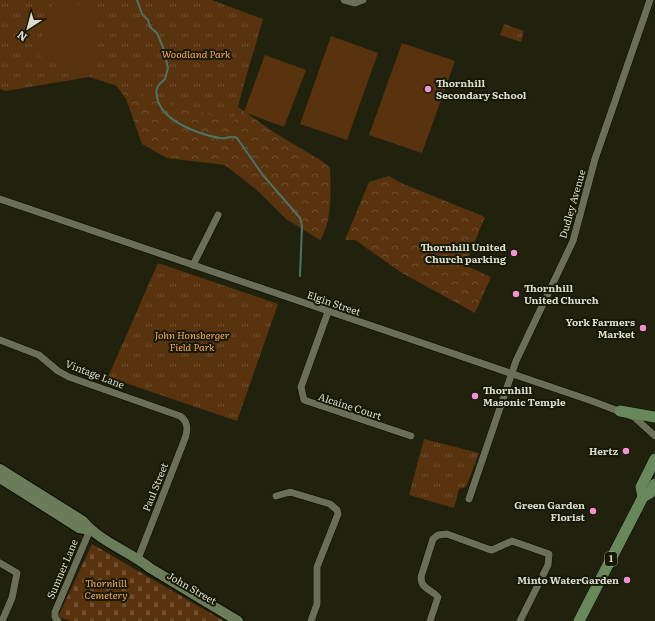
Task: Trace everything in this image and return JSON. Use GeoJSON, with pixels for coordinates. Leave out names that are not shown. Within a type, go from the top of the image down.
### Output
{"type":"FeatureCollection","features":[{"type":"Feature","properties":{"kind":"main road"},"geometry":{"type":"LineString","coordinates":[[620,411],[655,417]]}},
{"type":"Feature","properties":{"kind":"main road","name":"1"},"geometry":{"type":"LineString","coordinates":[[643,497],[640,488],[655,459]]}},
{"type":"Feature","properties":{"kind":"main road","name":"John Street"},"geometry":{"type":"LineString","coordinates":[[0,469],[83,521],[90,530]]}},
{"type":"Feature","properties":{"kind":"main road","name":"John Street"},"geometry":{"type":"LineString","coordinates":[[0,478],[79,528],[90,530],[238,621]]}},
{"type":"Feature","properties":{"kind":"main road","name":"1"},"geometry":{"type":"LineString","coordinates":[[579,621],[643,497],[650,493],[655,484]]}},
{"type":"Feature","properties":{"kind":"main road","name":"John Street"},"geometry":{"type":"LineString","coordinates":[[138,559],[152,564],[238,614],[243,621]]}},
{"type":"Feature","properties":{"kind":"street"},"geometry":{"type":"LineString","coordinates":[[344,0],[355,3],[363,0]]}},
{"type":"Feature","properties":{"kind":"street","name":"Dudley Avenue"},"geometry":{"type":"LineString","coordinates":[[469,498],[516,361],[573,241],[595,159],[650,0]]}},
{"type":"Feature","properties":{"kind":"street","name":"Elgin Street"},"geometry":{"type":"LineString","coordinates":[[0,200],[328,312],[513,373],[620,411],[634,417],[655,436]]}},
{"type":"Feature","properties":{"kind":"street"},"geometry":{"type":"LineString","coordinates":[[193,265],[218,215]]}},
{"type":"Feature","properties":{"kind":"street","name":"Alcaine Court"},"geometry":{"type":"LineString","coordinates":[[328,312],[301,387],[304,400],[411,436]]}},
{"type":"Feature","properties":{"kind":"street","name":"Vintage Lane"},"geometry":{"type":"LineString","coordinates":[[0,340],[38,355],[58,371],[69,377],[180,416],[186,421]]}},
{"type":"Feature","properties":{"kind":"street","name":"Paul Street"},"geometry":{"type":"LineString","coordinates":[[138,559],[187,432],[186,421]]}},
{"type":"Feature","properties":{"kind":"street"},"geometry":{"type":"LineString","coordinates":[[276,496],[290,492],[330,504],[337,510],[338,514],[317,567],[317,604],[311,621]]}},
{"type":"Feature","properties":{"kind":"street","name":"Sumner Lane"},"geometry":{"type":"LineString","coordinates":[[56,619],[63,591],[90,530]]}},
{"type":"Feature","properties":{"kind":"street"},"geometry":{"type":"LineString","coordinates":[[430,621],[438,597],[425,588],[421,582],[433,539],[438,535],[447,534],[492,550],[512,541],[549,554],[548,565],[520,621]]}},
{"type":"Feature","properties":{"kind":"street"},"geometry":{"type":"LineString","coordinates":[[0,563],[17,574],[12,598],[2,621]]}},
{"type":"Feature","properties":{"kind":"green space","name":"Woodland Park"},"geometry":{"type":"Polygon","coordinates":[[[0,0],[212,0],[263,19],[233,122],[89,77],[5,91],[0,89],[0,0]]]}},
{"type":"Feature","properties":{"kind":"green space"},"geometry":{"type":"Polygon","coordinates":[[[54,0],[75,3],[83,6],[94,18],[99,36],[98,48],[96,59],[89,77],[38,55],[36,52],[54,0]]]}},
{"type":"Feature","properties":{"kind":"green space"},"geometry":{"type":"Polygon","coordinates":[[[504,24],[524,31],[521,42],[500,35],[504,24]]]}},
{"type":"Feature","properties":{"kind":"green space"},"geometry":{"type":"Polygon","coordinates":[[[257,28],[238,107],[275,133],[322,161],[330,168],[329,215],[327,225],[320,240],[286,219],[258,191],[225,165],[167,158],[142,144],[126,99],[116,85],[257,28]]]}},
{"type":"Feature","properties":{"kind":"green space"},"geometry":{"type":"Polygon","coordinates":[[[331,36],[378,53],[347,140],[300,124],[331,36]]]}},
{"type":"Feature","properties":{"kind":"green space"},"geometry":{"type":"Polygon","coordinates":[[[402,43],[455,61],[422,153],[369,135],[402,43]]]}},
{"type":"Feature","properties":{"kind":"green space"},"geometry":{"type":"Polygon","coordinates":[[[265,55],[306,70],[284,127],[244,112],[265,55]]]}},
{"type":"Feature","properties":{"kind":"green space"},"geometry":{"type":"Polygon","coordinates":[[[389,176],[401,183],[485,217],[465,265],[491,277],[475,313],[402,273],[355,240],[345,240],[369,182],[389,176]]]}},
{"type":"Feature","properties":{"kind":"green space","name":"John Honsberger Field Park"},"geometry":{"type":"Polygon","coordinates":[[[158,263],[278,304],[237,421],[108,377],[158,263]]]}},
{"type":"Feature","properties":{"kind":"green space"},"geometry":{"type":"Polygon","coordinates":[[[424,439],[479,453],[466,487],[459,489],[454,508],[409,495],[424,439]]]}},
{"type":"Feature","properties":{"kind":"green space","name":"Thornhill Cemetery"},"geometry":{"type":"Polygon","coordinates":[[[92,544],[224,621],[71,621],[58,617],[92,544]]]}},
{"type":"Feature","properties":{"kind":"waterway"},"geometry":{"type":"LineString","coordinates":[[137,0],[142,14],[148,20],[150,27],[157,33],[163,47],[168,68],[165,79],[157,89],[156,94],[160,105],[165,113],[191,130],[220,138],[237,138],[262,174],[300,218],[302,226],[300,276]]}},
{"type":"Feature","properties":{"kind":"place","name":"Thornhill Secondary School"},"geometry":{"type":"Point","coordinates":[428,89]}},
{"type":"Feature","properties":{"kind":"place","name":"Thornhill United Church parking"},"geometry":{"type":"Point","coordinates":[514,253]}},
{"type":"Feature","properties":{"kind":"place","name":"Thornhill United Church"},"geometry":{"type":"Point","coordinates":[516,294]}},
{"type":"Feature","properties":{"kind":"place","name":"York Farmers Market"},"geometry":{"type":"Point","coordinates":[643,328]}},
{"type":"Feature","properties":{"kind":"place","name":"Thornhill Masonic Temple"},"geometry":{"type":"Point","coordinates":[475,396]}},
{"type":"Feature","properties":{"kind":"place","name":"Hertz"},"geometry":{"type":"Point","coordinates":[626,451]}},
{"type":"Feature","properties":{"kind":"place","name":"Green Garden Florist"},"geometry":{"type":"Point","coordinates":[593,511]}},
{"type":"Feature","properties":{"kind":"place","name":"Minto WaterGarden"},"geometry":{"type":"Point","coordinates":[627,580]}}]}
